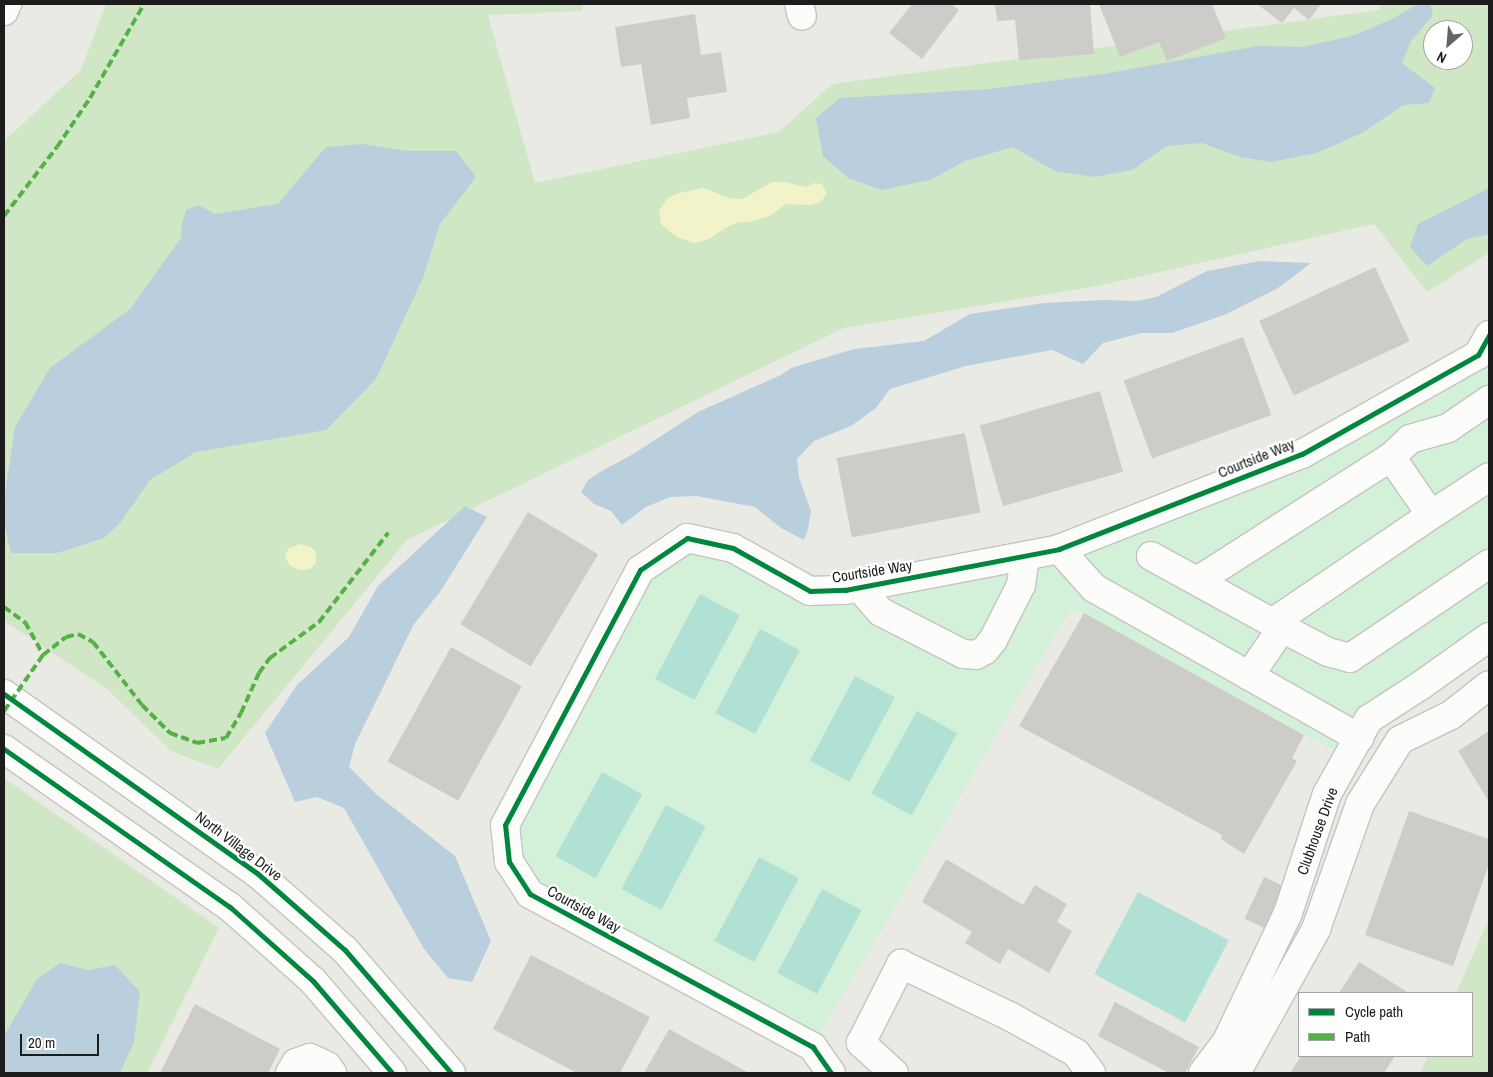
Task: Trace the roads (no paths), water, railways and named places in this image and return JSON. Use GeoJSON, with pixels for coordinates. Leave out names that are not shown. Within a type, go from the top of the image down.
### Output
{"type":"FeatureCollection","features":[{"type":"Feature","properties":{"kind":"street"},"geometry":{"type":"LineString","coordinates":[[4,11],[8,4]]}},
{"type":"Feature","properties":{"kind":"street","name":"Courtside Way"},"geometry":{"type":"LineString","coordinates":[[831,1073],[813,1047],[530,894],[509,862],[505,825],[640,570],[687,538],[733,548],[810,591],[859,587],[1059,550],[1302,454],[1478,355],[1489,335]]}},
{"type":"Feature","properties":{"kind":"street"},"geometry":{"type":"LineString","coordinates":[[1198,581],[1391,457],[1410,438],[1448,428],[1489,400]]}},
{"type":"Feature","properties":{"kind":"street"},"geometry":{"type":"LineString","coordinates":[[1391,457],[1432,515]]}},
{"type":"Feature","properties":{"kind":"street"},"geometry":{"type":"LineString","coordinates":[[1249,676],[1277,625],[1489,477]]}},
{"type":"Feature","properties":{"kind":"street"},"geometry":{"type":"LineString","coordinates":[[1059,550],[1094,588],[1358,738]]}},
{"type":"Feature","properties":{"kind":"street"},"geometry":{"type":"LineString","coordinates":[[859,587],[881,612],[963,654],[976,655],[985,650],[993,640],[1021,585],[1024,556]]}},
{"type":"Feature","properties":{"kind":"street"},"geometry":{"type":"LineString","coordinates":[[1151,556],[1328,652],[1350,658],[1489,564]]}},
{"type":"Feature","properties":{"kind":"street","name":"Clubhouse Drive"},"geometry":{"type":"LineString","coordinates":[[1204,1073],[1226,1042],[1288,913],[1327,794],[1369,719],[1420,686],[1489,637]]}},
{"type":"Feature","properties":{"kind":"street","name":"Clubhouse Drive"},"geometry":{"type":"LineString","coordinates":[[1236,1073],[1316,930],[1360,804],[1400,740],[1451,715],[1489,685]]}},
{"type":"Feature","properties":{"kind":"street","name":"North Village Drive"},"geometry":{"type":"LineString","coordinates":[[4,694],[257,873],[345,950],[451,1073]]}},
{"type":"Feature","properties":{"kind":"street"},"geometry":{"type":"LineString","coordinates":[[4,748],[230,907],[313,981],[392,1073]]}},
{"type":"Feature","properties":{"kind":"street"},"geometry":{"type":"LineString","coordinates":[[894,1073],[861,1043],[902,964],[1010,1017],[1076,1053],[1091,1073]]}},
{"type":"Feature","properties":{"kind":"street"},"geometry":{"type":"LineString","coordinates":[[290,1073],[296,1063],[310,1058],[327,1066],[332,1073]]}}]}
